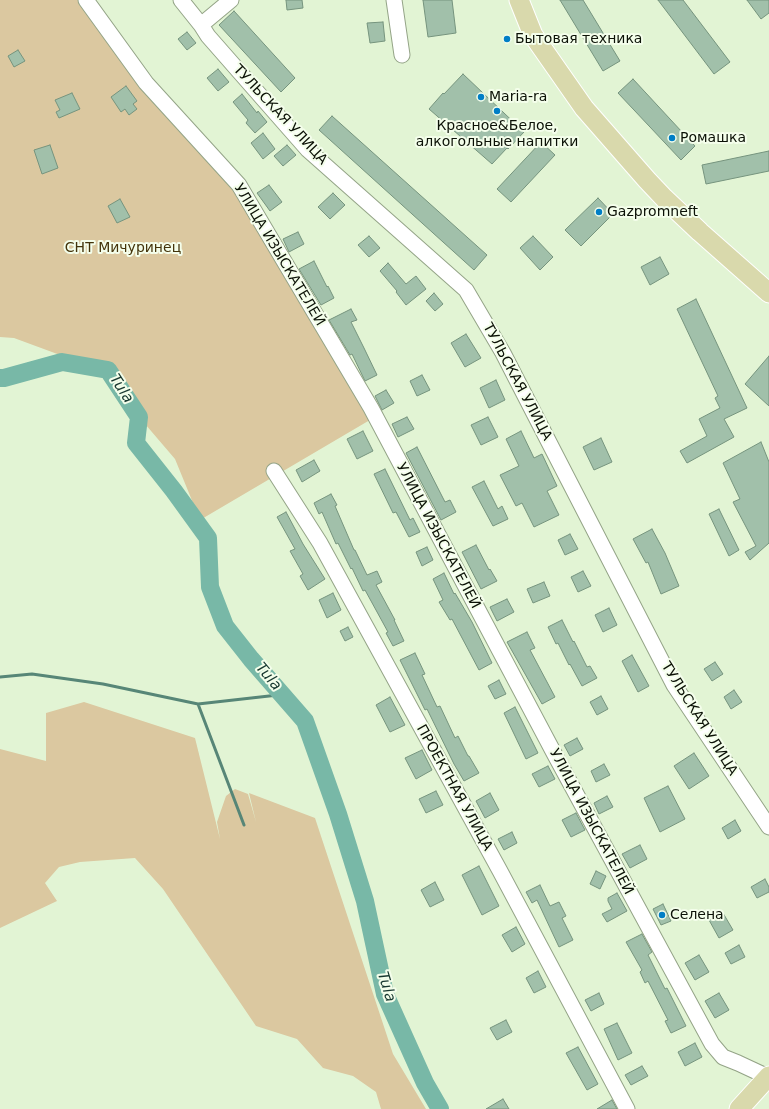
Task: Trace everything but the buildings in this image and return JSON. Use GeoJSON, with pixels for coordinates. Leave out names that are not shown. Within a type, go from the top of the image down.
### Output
{"type":"FeatureCollection","features":[{"type":"Feature","properties":{"kind":"main road"},"geometry":{"type":"LineString","coordinates":[[519,0],[533,34],[584,108],[664,198],[769,293]]}},
{"type":"Feature","properties":{"kind":"main road"},"geometry":{"type":"LineString","coordinates":[[739,1109],[769,1077]]}},
{"type":"Feature","properties":{"kind":"street","name":"УЛИЦА ИЗЫСКАТЕЛЕЙ"},"geometry":{"type":"LineString","coordinates":[[86,0],[146,83],[239,185],[371,408],[559,762],[712,1044],[723,1057],[769,1077]]}},
{"type":"Feature","properties":{"kind":"street","name":"ТУЛЬСКАЯ УЛИЦА"},"geometry":{"type":"LineString","coordinates":[[181,0],[208,36],[308,150],[466,290],[503,353],[674,686],[769,827]]}},
{"type":"Feature","properties":{"kind":"street"},"geometry":{"type":"LineString","coordinates":[[200,25],[231,0]]}},
{"type":"Feature","properties":{"kind":"street"},"geometry":{"type":"LineString","coordinates":[[394,0],[402,55]]}},
{"type":"Feature","properties":{"kind":"street","name":"ПРОЕКТНАЯ УЛИЦА"},"geometry":{"type":"LineString","coordinates":[[274,471],[320,543],[496,864],[627,1109]]}},
{"type":"Feature","properties":{"kind":"green space","name":"СНТ Мичуринец"},"geometry":{"type":"Polygon","coordinates":[[[0,0],[86,0],[231,187],[371,408],[375,417],[200,520],[175,459],[98,369],[14,338],[0,337],[0,0]]]}},
{"type":"Feature","properties":{"kind":"green space"},"geometry":{"type":"Polygon","coordinates":[[[84,702],[195,738],[220,839],[217,822],[226,796],[235,789],[248,794],[256,822],[249,793],[315,818],[393,1054],[426,1109],[381,1109],[376,1092],[353,1076],[323,1068],[297,1039],[256,1026],[163,889],[135,858],[80,862],[59,867],[45,883],[57,901],[0,928],[0,749],[46,761],[46,713],[84,702]]]}},
{"type":"Feature","properties":{"kind":"waterway","name":"Tula"},"geometry":{"type":"LineString","coordinates":[[0,378],[62,362],[108,370],[139,417],[136,443],[174,491],[208,538],[210,587],[225,626],[251,659],[305,721],[338,814],[365,901],[385,994],[425,1083],[440,1109]]}},
{"type":"Feature","properties":{"kind":"waterway"},"geometry":{"type":"LineString","coordinates":[[0,677],[32,674],[103,684],[198,704],[278,695],[305,721]]}},
{"type":"Feature","properties":{"kind":"waterway"},"geometry":{"type":"LineString","coordinates":[[198,704],[244,825]]}},
{"type":"Feature","properties":{"kind":"place","name":"Бытовая техника"},"geometry":{"type":"Point","coordinates":[507,39]}},
{"type":"Feature","properties":{"kind":"place","name":"Maria-ra"},"geometry":{"type":"Point","coordinates":[481,97]}},
{"type":"Feature","properties":{"kind":"place","name":"Красное&Белое, алкогольные напитки"},"geometry":{"type":"Point","coordinates":[497,111]}},
{"type":"Feature","properties":{"kind":"place","name":"Ромашка"},"geometry":{"type":"Point","coordinates":[672,138]}},
{"type":"Feature","properties":{"kind":"place","name":"Gazpromneft"},"geometry":{"type":"Point","coordinates":[599,212]}},
{"type":"Feature","properties":{"kind":"place","name":"Селена"},"geometry":{"type":"Point","coordinates":[662,915]}}]}
